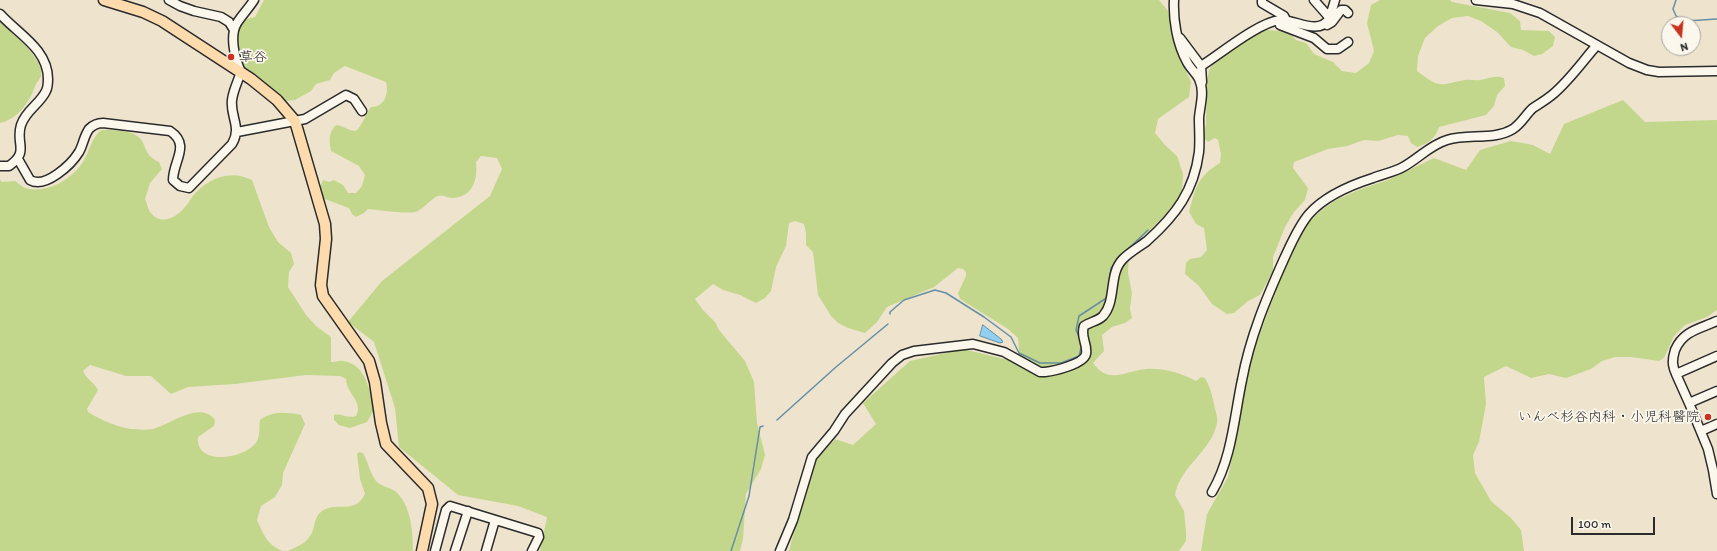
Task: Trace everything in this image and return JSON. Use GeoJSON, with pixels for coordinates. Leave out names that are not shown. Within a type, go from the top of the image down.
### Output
{"type":"FeatureCollection","features":[{"type":"Feature","properties":{"kind":"main road"},"geometry":{"type":"LineString","coordinates":[[104,0],[143,12],[162,21],[241,72],[278,100],[295,121],[325,224],[326,239],[321,285],[323,296],[327,304],[357,342],[369,361],[375,382],[381,423],[386,444],[428,488],[432,504],[422,551]]}},
{"type":"Feature","properties":{"kind":"street"},"geometry":{"type":"LineString","coordinates":[[169,0],[194,11],[221,17],[229,22],[234,30]]}},
{"type":"Feature","properties":{"kind":"street"},"geometry":{"type":"LineString","coordinates":[[18,159],[30,180],[39,182],[48,179],[68,165],[79,152],[88,130],[95,124],[103,123],[170,131],[176,135],[181,150],[174,171],[173,180],[180,186],[188,188],[232,144],[237,132],[232,99],[241,72],[237,64],[233,38],[234,30],[254,0]]}},
{"type":"Feature","properties":{"kind":"street"},"geometry":{"type":"LineString","coordinates":[[780,551],[793,520],[812,457],[834,431],[845,414],[892,363],[902,355],[914,351],[973,344],[1004,352],[1033,368],[1045,372],[1061,368],[1083,359],[1086,354],[1082,332],[1084,326],[1099,318],[1105,312],[1111,298],[1118,266],[1122,260],[1147,240],[1169,219],[1180,205],[1190,188],[1195,171],[1199,152],[1199,117],[1203,99],[1202,90],[1199,80],[1180,48],[1174,18],[1174,0]]}},
{"type":"Feature","properties":{"kind":"street"},"geometry":{"type":"LineString","coordinates":[[1262,0],[1262,3],[1284,16],[1286,20]]}},
{"type":"Feature","properties":{"kind":"street"},"geometry":{"type":"LineString","coordinates":[[1314,0],[1328,16]]}},
{"type":"Feature","properties":{"kind":"street"},"geometry":{"type":"LineString","coordinates":[[1320,26],[1328,21],[1328,16],[1332,10],[1335,0]]}},
{"type":"Feature","properties":{"kind":"street"},"geometry":{"type":"LineString","coordinates":[[1476,0],[1513,4],[1540,13],[1597,45],[1647,70],[1659,72],[1717,71]]}},
{"type":"Feature","properties":{"kind":"street"},"geometry":{"type":"LineString","coordinates":[[1201,66],[1267,24],[1280,20],[1286,20],[1313,27],[1326,26],[1332,22],[1341,10],[1345,10],[1348,13]]}},
{"type":"Feature","properties":{"kind":"street"},"geometry":{"type":"LineString","coordinates":[[0,14],[39,51],[45,63],[48,76],[48,87],[45,93],[27,112],[20,127],[21,149],[18,159],[9,166],[0,166]]}},
{"type":"Feature","properties":{"kind":"street"},"geometry":{"type":"LineString","coordinates":[[1267,24],[1288,26],[1314,38],[1327,49],[1338,50],[1348,42]]}},
{"type":"Feature","properties":{"kind":"street"},"geometry":{"type":"LineString","coordinates":[[1178,34],[1201,66],[1202,90]]}},
{"type":"Feature","properties":{"kind":"street"},"geometry":{"type":"LineString","coordinates":[[1212,492],[1221,475],[1229,448],[1245,362],[1258,319],[1288,251],[1300,228],[1310,214],[1320,204],[1337,194],[1372,178],[1404,167],[1440,142],[1452,138],[1497,134],[1513,129],[1521,123],[1532,109],[1561,87],[1597,45]]}},
{"type":"Feature","properties":{"kind":"street"},"geometry":{"type":"LineString","coordinates":[[237,132],[295,121],[312,116],[346,95],[354,99],[362,111]]}},
{"type":"Feature","properties":{"kind":"street"},"geometry":{"type":"LineString","coordinates":[[1717,321],[1685,335],[1679,340],[1672,357],[1672,364],[1701,431],[1713,470],[1717,494]]}},
{"type":"Feature","properties":{"kind":"street"},"geometry":{"type":"LineString","coordinates":[[1676,374],[1717,356]]}},
{"type":"Feature","properties":{"kind":"street"},"geometry":{"type":"LineString","coordinates":[[1689,403],[1717,391]]}},
{"type":"Feature","properties":{"kind":"street"},"geometry":{"type":"LineString","coordinates":[[1701,431],[1717,424]]}},
{"type":"Feature","properties":{"kind":"street"},"geometry":{"type":"LineString","coordinates":[[435,551],[448,506],[450,506],[538,533],[539,537],[532,551]]}},
{"type":"Feature","properties":{"kind":"street"},"geometry":{"type":"LineString","coordinates":[[455,551],[468,511]]}},
{"type":"Feature","properties":{"kind":"street"},"geometry":{"type":"LineString","coordinates":[[486,551],[495,520]]}},
{"type":"Feature","properties":{"kind":"green space"},"geometry":{"type":"Polygon","coordinates":[[[264,0],[1159,0],[1168,11],[1177,51],[1191,82],[1189,97],[1158,119],[1155,133],[1177,156],[1183,174],[1182,190],[1175,205],[1129,251],[1128,273],[1132,293],[1130,309],[1132,318],[1125,323],[1112,327],[1102,335],[1104,351],[1093,363],[1105,374],[1111,375],[1146,369],[1159,369],[1178,373],[1196,381],[1201,377],[1205,378],[1207,381],[1217,416],[1217,423],[1209,442],[1183,475],[1175,495],[1184,511],[1186,541],[1179,551],[789,551],[811,465],[835,439],[853,445],[876,424],[863,403],[910,361],[963,349],[1008,360],[1017,360],[1019,351],[1018,338],[1008,329],[960,299],[958,293],[966,276],[966,272],[963,269],[958,268],[934,287],[887,307],[877,322],[865,333],[848,328],[838,323],[831,316],[818,295],[813,252],[806,245],[804,224],[795,221],[789,223],[786,246],[776,267],[771,291],[765,298],[756,303],[740,295],[723,290],[713,284],[695,299],[745,361],[754,382],[757,423],[765,455],[761,469],[746,494],[743,539],[740,551],[540,551],[547,517],[518,506],[458,495],[399,447],[395,408],[374,342],[348,322],[382,281],[490,196],[502,169],[497,158],[481,156],[476,162],[475,181],[470,191],[460,197],[453,198],[442,195],[438,196],[418,211],[414,212],[368,209],[356,217],[352,214],[349,208],[322,198],[319,190],[323,180],[329,182],[334,180],[343,185],[348,193],[356,193],[362,186],[365,175],[359,166],[331,151],[330,134],[336,125],[356,131],[371,107],[380,105],[385,99],[387,91],[386,82],[345,66],[334,73],[330,80],[316,84],[311,91],[295,100],[286,101],[257,81],[253,74],[247,71],[242,63],[236,34],[243,20],[255,17],[264,0]]]}},
{"type":"Feature","properties":{"kind":"green space"},"geometry":{"type":"Polygon","coordinates":[[[1380,0],[1450,0],[1452,2],[1510,13],[1520,21],[1521,30],[1549,31],[1555,37],[1553,46],[1542,54],[1534,56],[1523,50],[1511,47],[1497,32],[1481,21],[1468,16],[1452,18],[1438,26],[1425,38],[1418,56],[1417,71],[1431,81],[1440,84],[1495,77],[1504,78],[1505,86],[1497,95],[1494,106],[1486,115],[1439,127],[1436,135],[1431,140],[1417,147],[1411,143],[1408,136],[1398,135],[1378,141],[1364,140],[1347,146],[1328,149],[1294,162],[1293,168],[1308,188],[1305,200],[1294,212],[1285,227],[1273,257],[1273,271],[1260,295],[1248,301],[1234,313],[1227,314],[1212,304],[1199,286],[1185,274],[1186,263],[1190,259],[1201,257],[1207,250],[1204,228],[1196,224],[1189,212],[1196,189],[1198,183],[1206,173],[1220,163],[1221,154],[1218,140],[1215,138],[1208,142],[1205,139],[1204,133],[1206,124],[1207,81],[1209,70],[1214,62],[1239,43],[1256,33],[1268,30],[1289,32],[1296,40],[1306,43],[1314,54],[1333,62],[1342,71],[1356,73],[1369,63],[1374,51],[1367,23],[1371,5],[1380,0]]]}},
{"type":"Feature","properties":{"kind":"green space"},"geometry":{"type":"Polygon","coordinates":[[[0,20],[33,54],[41,69],[41,76],[22,109],[13,118],[0,123],[0,20]]]}},
{"type":"Feature","properties":{"kind":"green space"},"geometry":{"type":"Polygon","coordinates":[[[1623,100],[1645,122],[1717,120],[1717,310],[1707,317],[1685,325],[1674,336],[1664,358],[1659,361],[1631,357],[1615,357],[1602,361],[1591,369],[1566,378],[1549,374],[1531,378],[1506,366],[1484,377],[1486,404],[1479,442],[1473,455],[1475,473],[1491,501],[1511,518],[1521,530],[1524,551],[1201,551],[1207,514],[1228,477],[1252,355],[1280,279],[1307,223],[1336,200],[1361,189],[1388,180],[1434,158],[1466,170],[1480,150],[1511,141],[1533,145],[1550,154],[1564,124],[1623,100]]]}},
{"type":"Feature","properties":{"kind":"green space"},"geometry":{"type":"Polygon","coordinates":[[[101,130],[123,131],[134,134],[142,141],[150,156],[159,162],[162,169],[150,183],[145,199],[150,212],[159,219],[169,219],[178,214],[198,190],[212,180],[220,177],[236,175],[252,180],[269,227],[278,242],[291,253],[294,264],[289,272],[288,287],[306,315],[316,326],[331,337],[331,362],[342,361],[351,363],[357,367],[366,380],[374,410],[367,422],[350,428],[339,425],[334,420],[334,415],[353,417],[356,416],[358,411],[357,402],[349,390],[346,379],[340,376],[306,375],[235,384],[188,387],[171,394],[151,376],[126,376],[90,365],[83,371],[86,377],[98,390],[87,409],[88,412],[117,425],[129,429],[153,429],[193,413],[201,412],[209,414],[215,420],[214,426],[198,437],[199,447],[205,453],[213,456],[233,456],[251,447],[258,439],[260,420],[265,417],[280,413],[301,415],[305,424],[283,473],[282,485],[275,497],[261,506],[257,520],[264,535],[270,543],[283,551],[0,551],[0,180],[2,182],[15,181],[25,188],[33,189],[42,189],[58,184],[78,169],[95,137],[101,130]]]}},
{"type":"Feature","properties":{"kind":"green space"},"geometry":{"type":"Polygon","coordinates":[[[359,452],[363,453],[376,481],[395,491],[405,503],[412,527],[413,551],[288,551],[308,539],[312,533],[319,513],[328,508],[351,506],[361,500],[365,494],[360,479],[357,454],[359,452]]]}},
{"type":"Feature","properties":{"kind":"water"},"geometry":{"type":"Polygon","coordinates":[[[983,325],[1003,342],[1000,343],[980,336],[983,325]]]}},
{"type":"Feature","properties":{"kind":"waterway"},"geometry":{"type":"LineString","coordinates":[[1676,0],[1673,9],[1676,16],[1686,20],[1717,19]]}},
{"type":"Feature","properties":{"kind":"waterway"},"geometry":{"type":"LineString","coordinates":[[152,11],[163,16]]}},
{"type":"Feature","properties":{"kind":"waterway"},"geometry":{"type":"LineString","coordinates":[[168,19],[177,25]]}},
{"type":"Feature","properties":{"kind":"waterway"},"geometry":{"type":"LineString","coordinates":[[1126,251],[1148,230]]}},
{"type":"Feature","properties":{"kind":"waterway"},"geometry":{"type":"LineString","coordinates":[[1110,277],[1111,268],[1115,264]]}},
{"type":"Feature","properties":{"kind":"waterway"},"geometry":{"type":"LineString","coordinates":[[890,314],[890,312],[904,300],[935,290],[946,293],[984,317],[1011,337],[1019,353],[1040,363],[1061,363],[1079,356],[1082,344]]}},
{"type":"Feature","properties":{"kind":"waterway"},"geometry":{"type":"LineString","coordinates":[[1080,339],[1076,330],[1079,316],[1108,297]]}},
{"type":"Feature","properties":{"kind":"waterway"},"geometry":{"type":"LineString","coordinates":[[777,420],[836,367],[888,324]]}},
{"type":"Feature","properties":{"kind":"waterway"},"geometry":{"type":"LineString","coordinates":[[731,551],[749,496],[760,427],[763,426]]}},
{"type":"Feature","properties":{"kind":"place","name":"草谷"},"geometry":{"type":"Point","coordinates":[231,57]}},
{"type":"Feature","properties":{"kind":"place","name":"いんべ杉谷内科・小児科醫院"},"geometry":{"type":"Point","coordinates":[1708,417]}}]}
